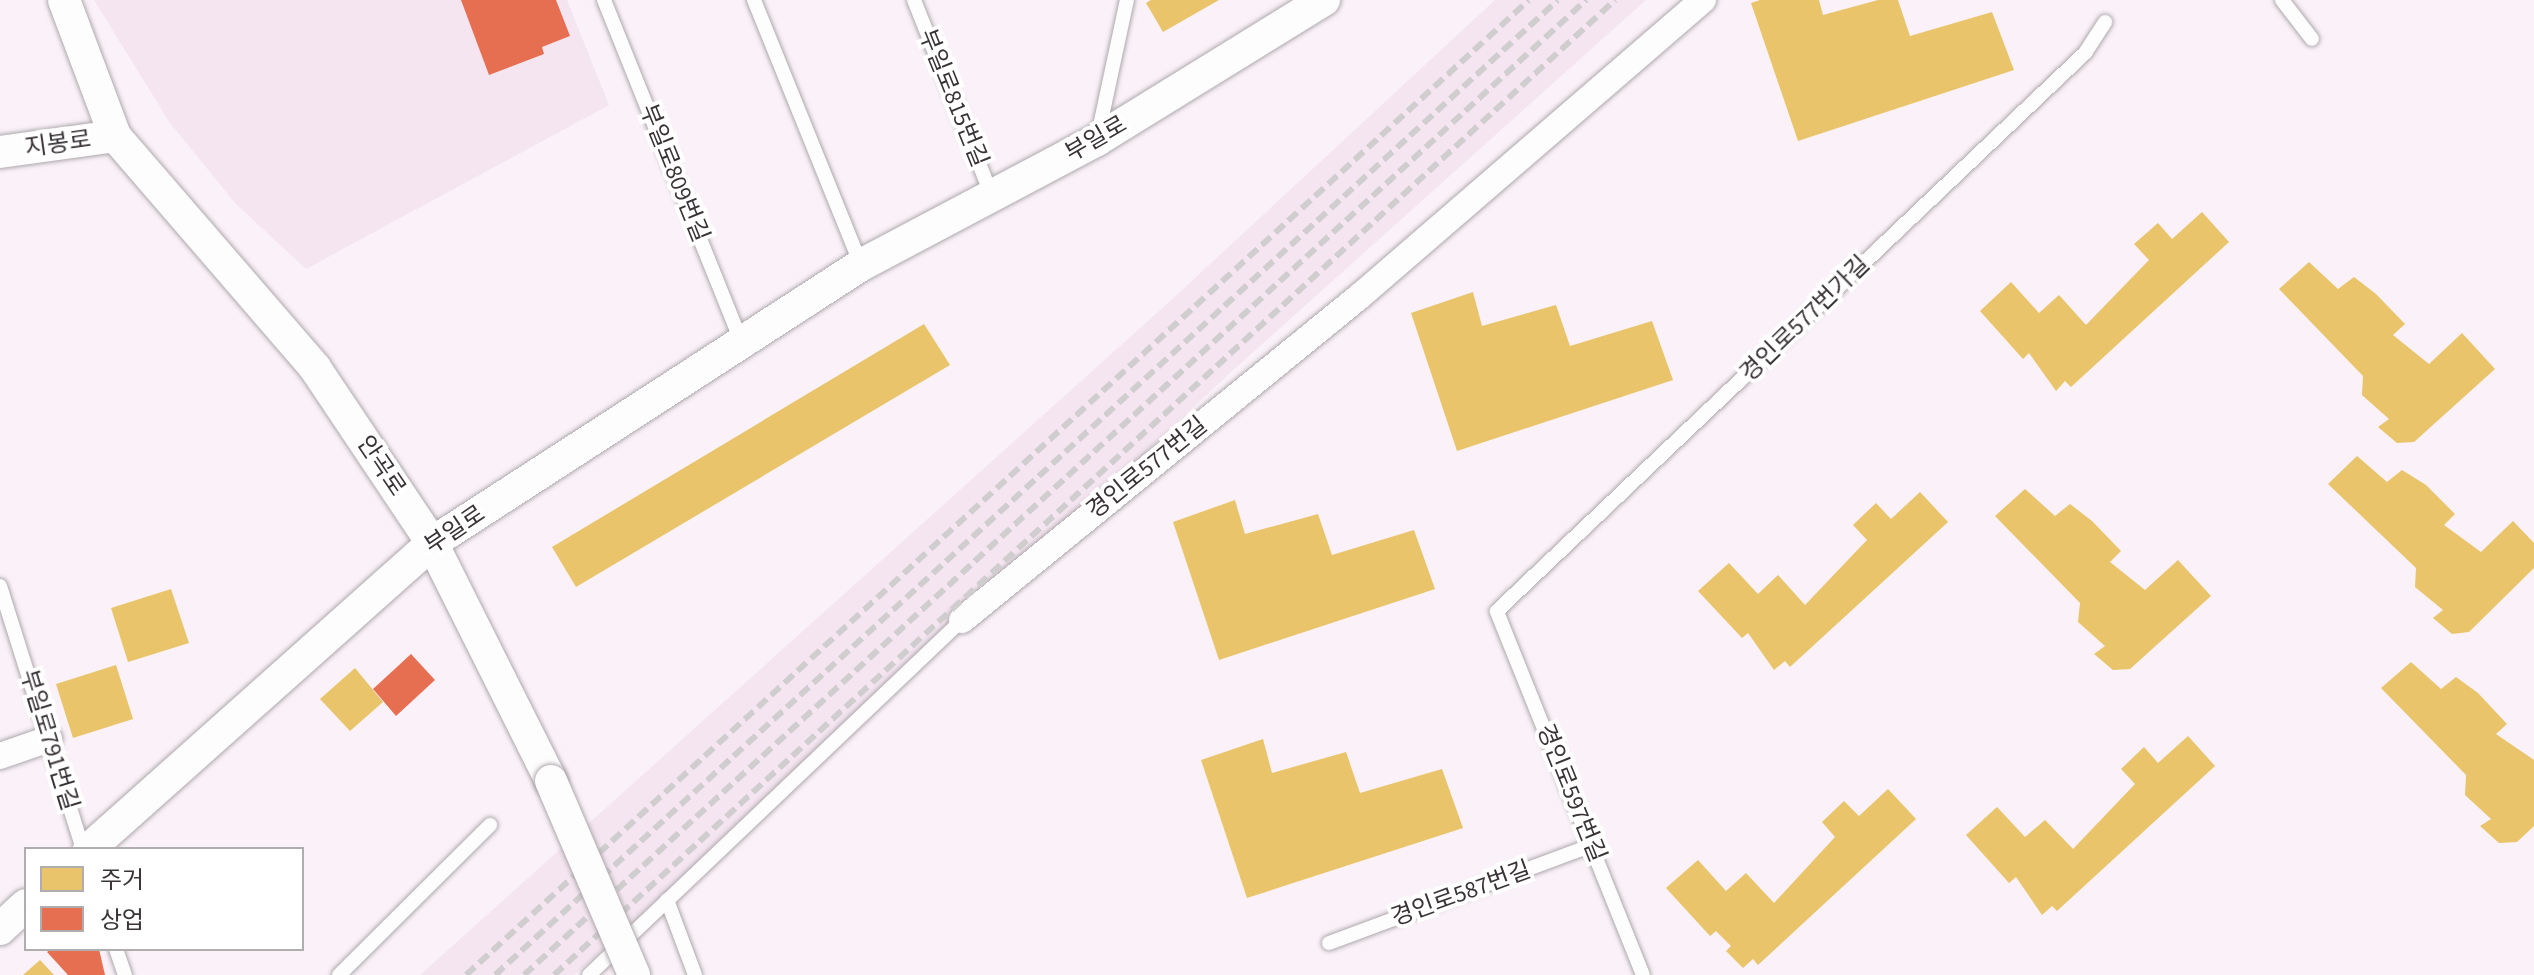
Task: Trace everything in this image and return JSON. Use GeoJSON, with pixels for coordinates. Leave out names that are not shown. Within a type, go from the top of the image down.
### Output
{"type":"FeatureCollection","features":[{"type":"Feature","properties":{"kind":"street","name":"안곡로"},"geometry":{"type":"LineString","coordinates":[[64,0],[115,136],[315,368],[432,543],[551,781],[634,975]]}},
{"type":"Feature","properties":{"kind":"street","name":"부일로"},"geometry":{"type":"LineString","coordinates":[[88,847],[432,543],[743,345],[861,265],[1097,140],[1324,0]]}},
{"type":"Feature","properties":{"kind":"street","name":"경인로577번길"},"geometry":{"type":"LineString","coordinates":[[962,620],[1360,296],[1703,0]]}},
{"type":"Feature","properties":{"kind":"street","name":"지봉로"},"geometry":{"type":"LineString","coordinates":[[0,152],[115,136]]}},
{"type":"Feature","properties":{"kind":"street"},"geometry":{"type":"LineString","coordinates":[[0,756],[49,739]]}},
{"type":"Feature","properties":{"kind":"street"},"geometry":{"type":"LineString","coordinates":[[0,929],[24,907]]}},
{"type":"Feature","properties":{"kind":"lane","name":"부일로809번길"},"geometry":{"type":"LineString","coordinates":[[604,0],[743,345]]}},
{"type":"Feature","properties":{"kind":"lane"},"geometry":{"type":"LineString","coordinates":[[754,0],[861,265]]}},
{"type":"Feature","properties":{"kind":"lane","name":"부일로815번길"},"geometry":{"type":"LineString","coordinates":[[914,0],[992,196]]}},
{"type":"Feature","properties":{"kind":"lane"},"geometry":{"type":"LineString","coordinates":[[1097,140],[1127,0]]}},
{"type":"Feature","properties":{"kind":"lane"},"geometry":{"type":"LineString","coordinates":[[2282,0],[2312,39]]}},
{"type":"Feature","properties":{"kind":"lane","name":"경인로577번가길"},"geometry":{"type":"LineString","coordinates":[[1497,611],[2085,53],[2105,22]]}},
{"type":"Feature","properties":{"kind":"lane","name":"부일로791번길"},"geometry":{"type":"LineString","coordinates":[[0,586],[85,847]]}},
{"type":"Feature","properties":{"kind":"lane","name":"경인로597번길"},"geometry":{"type":"LineString","coordinates":[[1497,611],[1643,975]]}},
{"type":"Feature","properties":{"kind":"lane","name":"경인로577번길"},"geometry":{"type":"LineString","coordinates":[[589,975],[962,620]]}},
{"type":"Feature","properties":{"kind":"lane"},"geometry":{"type":"LineString","coordinates":[[339,975],[490,825]]}},
{"type":"Feature","properties":{"kind":"lane","name":"경인로587번길"},"geometry":{"type":"LineString","coordinates":[[1329,943],[1593,845]]}},
{"type":"Feature","properties":{"kind":"lane"},"geometry":{"type":"LineString","coordinates":[[667,900],[695,975]]}},
{"type":"Feature","properties":{"kind":"lane"},"geometry":{"type":"LineString","coordinates":[[117,951],[125,975]]}},
{"type":"Feature","properties":{"kind":"shaded area"},"geometry":{"type":"Polygon","coordinates":[[[94,0],[567,0],[609,105],[306,269],[236,204],[170,123],[94,0]]]}},
{"type":"Feature","properties":{"kind":"shaded area"},"geometry":{"type":"Polygon","coordinates":[[[1495,0],[1646,0],[1231,372],[802,775],[574,975],[420,975],[1168,303],[1495,0]]]}},
{"type":"Feature","properties":{"kind":"building: 주거"},"geometry":{"type":"Polygon","coordinates":[[[1151,0],[1219,0],[1163,32],[1146,3],[1151,0]]]}},
{"type":"Feature","properties":{"kind":"building: 주거"},"geometry":{"type":"Polygon","coordinates":[[[1760,0],[1819,0],[1823,15],[1878,0],[1898,0],[1910,36],[1992,12],[2014,70],[1798,141],[1751,3],[1760,0]]]}},
{"type":"Feature","properties":{"kind":"building: 주거"},"geometry":{"type":"Polygon","coordinates":[[[2202,212],[2229,242],[2071,387],[2065,381],[2056,391],[2029,353],[2023,359],[1980,311],[2011,282],[2039,313],[2059,295],[2086,325],[2149,260],[2134,244],[2158,223],[2172,239],[2202,212]]]}},
{"type":"Feature","properties":{"kind":"building: 주거"},"geometry":{"type":"Polygon","coordinates":[[[2309,262],[2338,289],[2354,277],[2376,294],[2405,324],[2393,335],[2429,364],[2462,333],[2495,369],[2414,442],[2397,443],[2378,427],[2389,419],[2362,395],[2363,376],[2279,289],[2309,262]]]}},
{"type":"Feature","properties":{"kind":"building: 주거"},"geometry":{"type":"Polygon","coordinates":[[[1473,292],[1482,326],[1556,305],[1570,346],[1652,321],[1673,380],[1457,451],[1411,313],[1473,292]]]}},
{"type":"Feature","properties":{"kind":"building: 주거"},"geometry":{"type":"Polygon","coordinates":[[[924,324],[950,365],[576,587],[552,547],[924,324]]]}},
{"type":"Feature","properties":{"kind":"building: 주거"},"geometry":{"type":"Polygon","coordinates":[[[2357,456],[2387,482],[2402,470],[2426,485],[2455,514],[2444,525],[2481,552],[2513,521],[2534,543],[2534,568],[2469,632],[2452,634],[2433,618],[2443,610],[2415,587],[2416,568],[2328,484],[2357,456]]]}},
{"type":"Feature","properties":{"kind":"building: 주거"},"geometry":{"type":"Polygon","coordinates":[[[2025,489],[2055,516],[2070,504],[2092,521],[2121,551],[2110,562],[2145,590],[2178,560],[2211,596],[2130,669],[2113,670],[2094,654],[2105,646],[2078,622],[2080,603],[1995,516],[2025,489]]]}},
{"type":"Feature","properties":{"kind":"building: 주거"},"geometry":{"type":"Polygon","coordinates":[[[1920,492],[1948,522],[1790,667],[1785,661],[1774,670],[1748,633],[1742,638],[1698,591],[1729,563],[1758,594],[1778,575],[1805,605],[1867,540],[1853,525],[1876,503],[1891,519],[1920,492]]]}},
{"type":"Feature","properties":{"kind":"building: 주거"},"geometry":{"type":"Polygon","coordinates":[[[1235,500],[1245,534],[1318,514],[1332,555],[1414,530],[1435,589],[1219,660],[1173,522],[1235,500]]]}},
{"type":"Feature","properties":{"kind":"building: 주거"},"geometry":{"type":"Polygon","coordinates":[[[171,589],[189,643],[128,662],[111,608],[171,589]]]}},
{"type":"Feature","properties":{"kind":"building: 주거"},"geometry":{"type":"Polygon","coordinates":[[[2411,662],[2441,689],[2456,677],[2478,693],[2507,724],[2496,734],[2534,760],[2534,826],[2517,842],[2499,843],[2480,826],[2491,819],[2465,795],[2466,775],[2381,688],[2411,662]]]}},
{"type":"Feature","properties":{"kind":"building: 주거"},"geometry":{"type":"Polygon","coordinates":[[[116,665],[133,719],[73,738],[56,684],[116,665]]]}},
{"type":"Feature","properties":{"kind":"building: 주거"},"geometry":{"type":"Polygon","coordinates":[[[355,668],[383,702],[350,731],[320,699],[355,668]]]}},
{"type":"Feature","properties":{"kind":"building: 주거"},"geometry":{"type":"Polygon","coordinates":[[[2188,736],[2215,766],[2057,911],[2052,906],[2042,915],[2016,877],[2009,883],[1966,835],[1997,807],[2025,837],[2045,820],[2073,849],[2135,784],[2121,769],[2144,747],[2158,763],[2188,736]]]}},
{"type":"Feature","properties":{"kind":"building: 주거"},"geometry":{"type":"Polygon","coordinates":[[[1263,739],[1272,773],[1346,752],[1360,793],[1442,769],[1463,828],[1247,898],[1201,760],[1263,739]]]}},
{"type":"Feature","properties":{"kind":"building: 주거"},"geometry":{"type":"Polygon","coordinates":[[[1888,789],[1916,819],[1758,965],[1753,959],[1743,968],[1726,951],[1731,946],[1716,931],[1710,936],[1666,888],[1698,860],[1726,891],[1746,873],[1774,903],[1835,837],[1822,822],[1844,801],[1859,816],[1888,789]]]}},
{"type":"Feature","properties":{"kind":"building: 주거"},"geometry":{"type":"Polygon","coordinates":[[[40,960],[54,975],[23,975],[40,960]]]}},
{"type":"Feature","properties":{"kind":"building: 상업"},"geometry":{"type":"Polygon","coordinates":[[[461,0],[556,0],[570,36],[542,47],[544,54],[489,75],[461,0]]]}},
{"type":"Feature","properties":{"kind":"building: 상업"},"geometry":{"type":"Polygon","coordinates":[[[411,654],[435,680],[396,716],[373,689],[411,654]]]}},
{"type":"Feature","properties":{"kind":"building: 상업"},"geometry":{"type":"Polygon","coordinates":[[[99,951],[105,975],[68,975],[47,952],[99,951]]]}},
{"type":"Feature","properties":{"kind":"railway"},"geometry":{"type":"LineString","coordinates":[[466,975],[1529,0]]}},
{"type":"Feature","properties":{"kind":"railway"},"geometry":{"type":"LineString","coordinates":[[495,975],[1558,0]]}},
{"type":"Feature","properties":{"kind":"railway"},"geometry":{"type":"LineString","coordinates":[[524,975],[1586,0]]}},
{"type":"Feature","properties":{"kind":"railway"},"geometry":{"type":"LineString","coordinates":[[554,975],[1615,0]]}}]}
